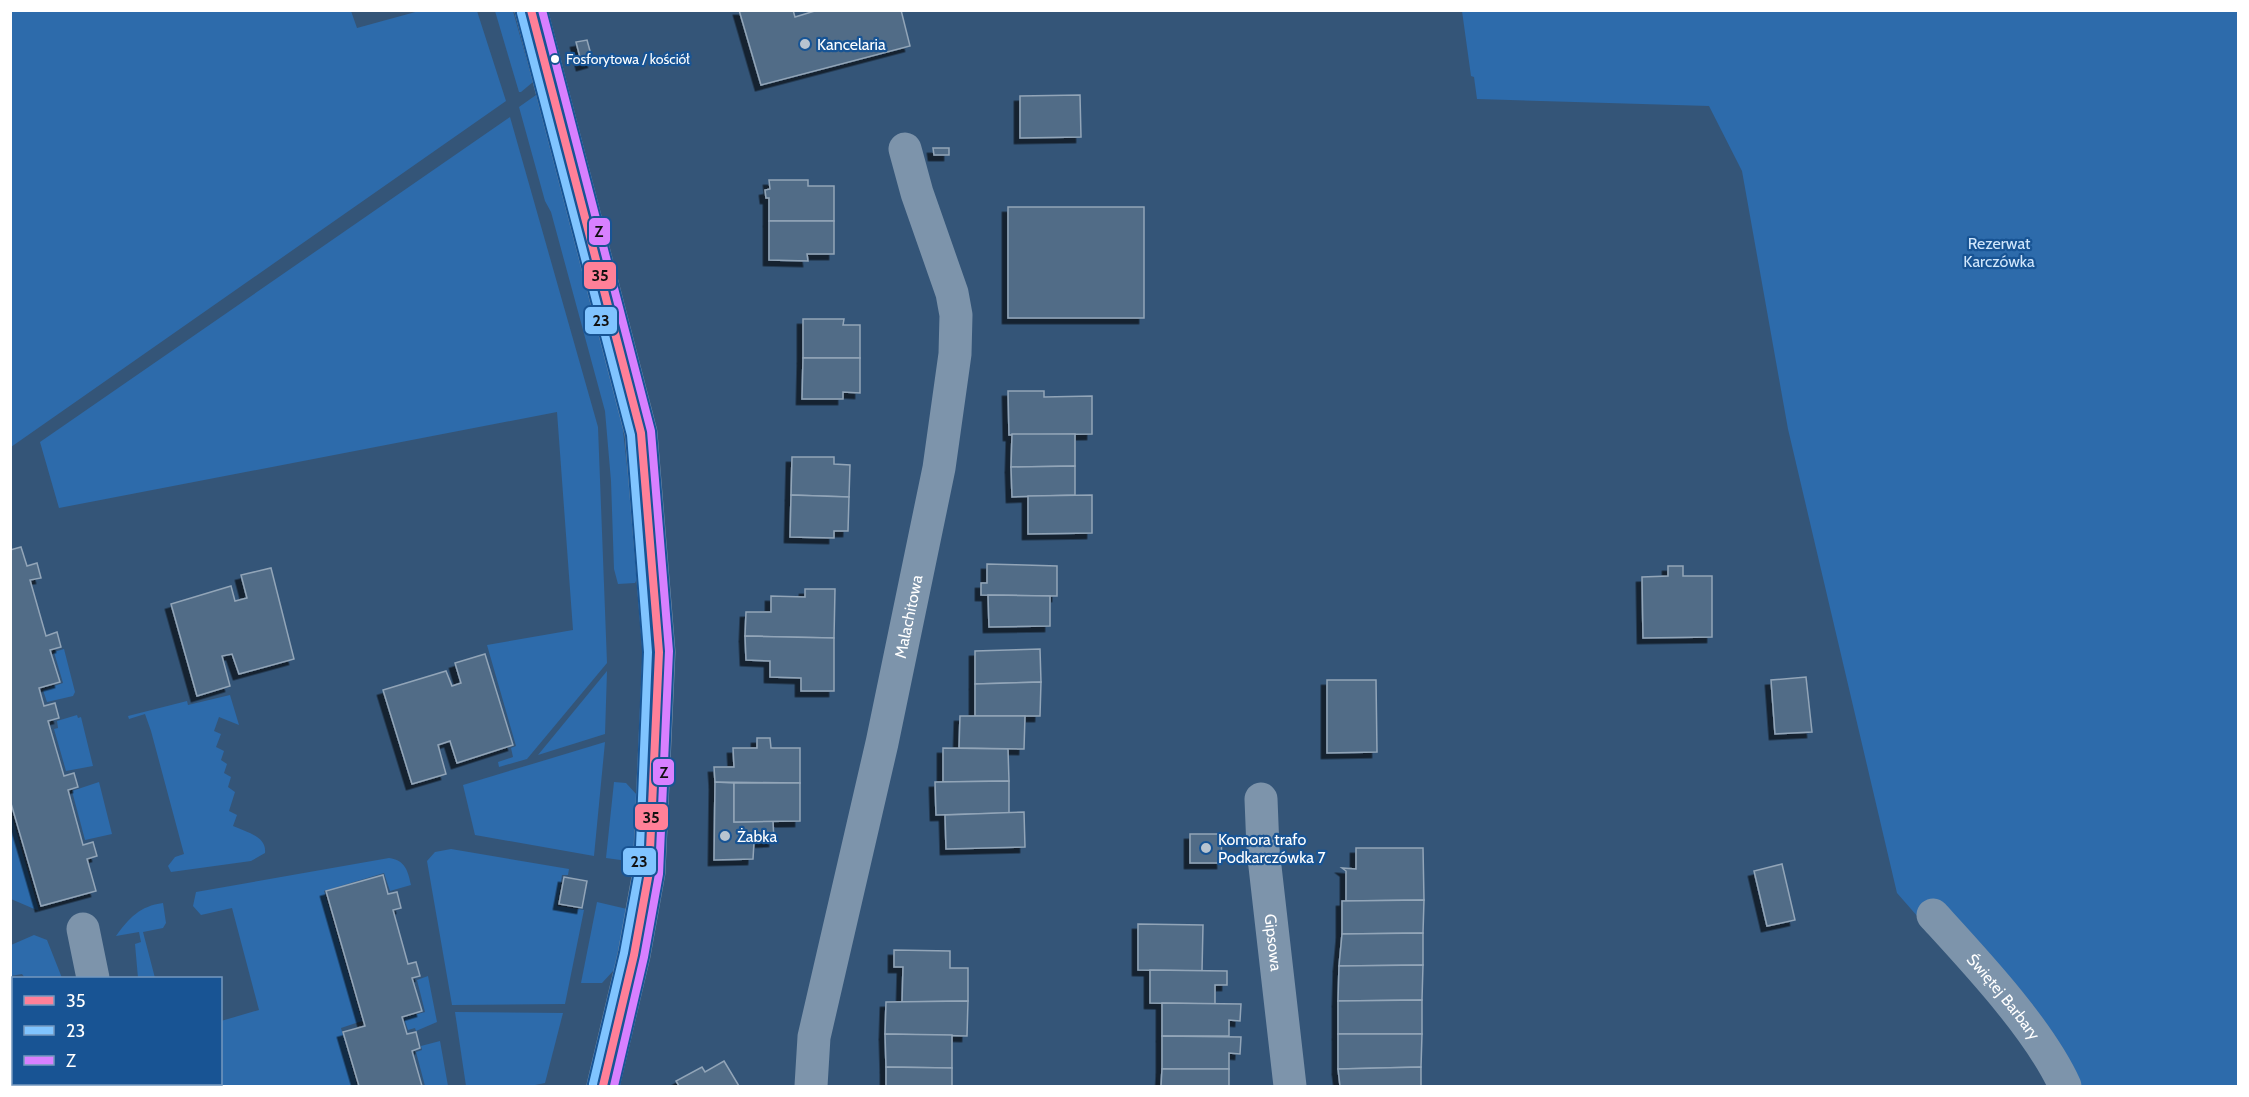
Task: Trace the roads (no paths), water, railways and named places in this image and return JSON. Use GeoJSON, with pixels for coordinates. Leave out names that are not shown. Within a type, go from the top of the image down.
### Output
{"type":"FeatureCollection","features":[{"type":"Feature","properties":{"kind":"street"},"geometry":{"type":"LineString","coordinates":[[531,10],[641,433],[659,652],[650,872],[638,936],[603,1086]]}},
{"type":"Feature","properties":{"kind":"street","name":"Malachitowa"},"geometry":{"type":"LineString","coordinates":[[811,1086],[814,1037],[882,743],[939,468],[955,354],[957,333],[952,293],[917,193],[905,149]]}},
{"type":"Feature","properties":{"kind":"street","name":"Gipsowa"},"geometry":{"type":"LineString","coordinates":[[1261,799],[1263,849],[1290,1086]]}},
{"type":"Feature","properties":{"kind":"street","name":"Świętej Barbary"},"geometry":{"type":"LineString","coordinates":[[1933,915],[1973,958],[2037,1039],[2065,1086]]}},
{"type":"Feature","properties":{"kind":"street"},"geometry":{"type":"LineString","coordinates":[[83,929],[93,977]]}},
{"type":"Feature","properties":{"kind":"place","name":"Kancelaria"},"geometry":{"type":"Point","coordinates":[805,44]}},
{"type":"Feature","properties":{"kind":"place","name":"Fosforytowa / kościół"},"geometry":{"type":"Point","coordinates":[555,59]}},
{"type":"Feature","properties":{"kind":"place","name":"Żabka"},"geometry":{"type":"Point","coordinates":[725,836]}},
{"type":"Feature","properties":{"kind":"place","name":"Komora trafo Podkarczówka 7"},"geometry":{"type":"Point","coordinates":[1206,848]}},
{"type":"Feature","properties":{"kind":"park label","name":"Rezerwat Karczówka"},"geometry":{"type":"Point","coordinates":[1999,252]}}]}
